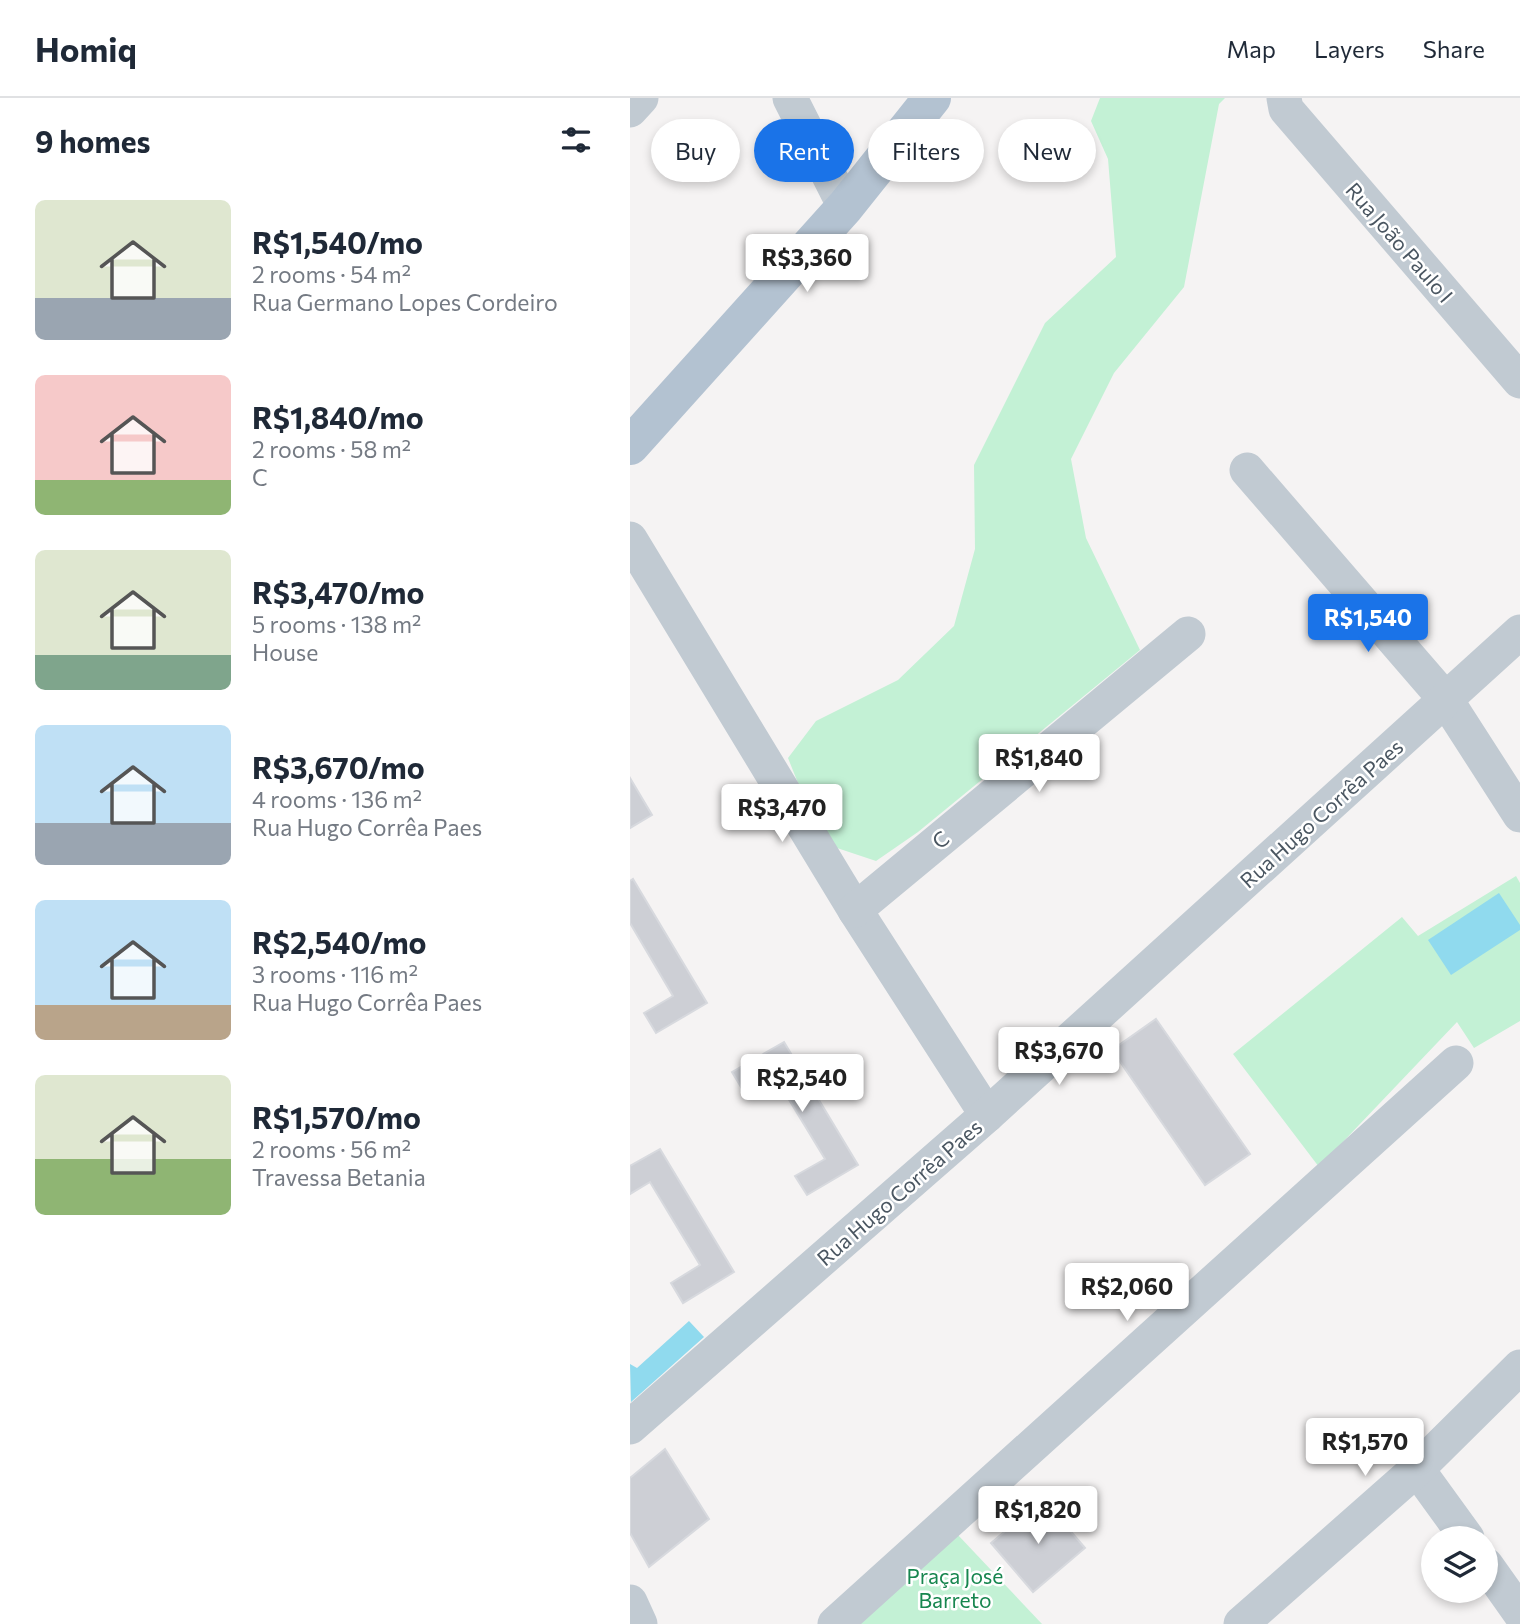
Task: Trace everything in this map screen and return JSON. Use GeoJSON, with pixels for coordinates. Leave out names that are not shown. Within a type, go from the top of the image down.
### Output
{"type":"FeatureCollection","features":[{"type":"Feature","properties":{"kind":"main road"},"geometry":{"type":"LineString","coordinates":[[630,446],[845,207],[932,98]]}},
{"type":"Feature","properties":{"kind":"street"},"geometry":{"type":"LineString","coordinates":[[630,110],[641,98]]}},
{"type":"Feature","properties":{"kind":"street"},"geometry":{"type":"LineString","coordinates":[[790,98],[845,207]]}},
{"type":"Feature","properties":{"kind":"street","name":"Rua João Paulo I"},"geometry":{"type":"LineString","coordinates":[[1284,99],[1286,109],[1520,381]]}},
{"type":"Feature","properties":{"kind":"street"},"geometry":{"type":"LineString","coordinates":[[1247,470],[1446,700],[1520,815]]}},
{"type":"Feature","properties":{"kind":"street"},"geometry":{"type":"LineString","coordinates":[[630,539],[855,910],[987,1115]]}},
{"type":"Feature","properties":{"kind":"street","name":"Rua Hugo Corrêa Paes"},"geometry":{"type":"LineString","coordinates":[[630,1427],[987,1115],[1520,632]]}},
{"type":"Feature","properties":{"kind":"street","name":"C"},"geometry":{"type":"LineString","coordinates":[[855,910],[1188,634]]}},
{"type":"Feature","properties":{"kind":"street"},"geometry":{"type":"LineString","coordinates":[[835,1624],[1456,1063]]}},
{"type":"Feature","properties":{"kind":"street"},"geometry":{"type":"LineString","coordinates":[[1241,1624],[1417,1469],[1520,1367]]}},
{"type":"Feature","properties":{"kind":"street"},"geometry":{"type":"LineString","coordinates":[[1417,1469],[1458,1526]]}},
{"type":"Feature","properties":{"kind":"street"},"geometry":{"type":"LineString","coordinates":[[1498,1582],[1520,1613]]}},
{"type":"Feature","properties":{"kind":"street"},"geometry":{"type":"LineString","coordinates":[[630,1602],[640,1624]]}},
{"type":"Feature","properties":{"kind":"green space"},"geometry":{"type":"Polygon","coordinates":[[[1100,98],[1225,98],[1219,104],[1184,287],[1114,373],[1071,459],[1086,538],[1140,650],[918,832],[876,861],[822,843],[788,758],[816,721],[898,680],[954,626],[975,549],[974,465],[1045,323],[1116,257],[1108,159],[1096,132],[1096,119],[1092,119],[1100,98]]]}},
{"type":"Feature","properties":{"kind":"green space"},"geometry":{"type":"Polygon","coordinates":[[[1516,876],[1520,883],[1520,1021],[1474,1048],[1457,1022],[1319,1167],[1233,1054],[1402,917],[1418,936],[1516,876]]]}},
{"type":"Feature","properties":{"kind":"green space","name":"Praça José Barreto"},"geometry":{"type":"Polygon","coordinates":[[[958,1535],[1042,1624],[854,1624],[958,1535]]]}},
{"type":"Feature","properties":{"kind":"water"},"geometry":{"type":"Polygon","coordinates":[[[1499,893],[1520,925],[1520,930],[1451,975],[1428,940],[1499,893]]]}},
{"type":"Feature","properties":{"kind":"water"},"geometry":{"type":"Polygon","coordinates":[[[689,1321],[704,1337],[631,1402],[630,1364],[637,1368],[689,1321]]]}},
{"type":"Feature","properties":{"kind":"building"},"geometry":{"type":"Polygon","coordinates":[[[630,778],[652,815],[630,828],[630,778]]]}},
{"type":"Feature","properties":{"kind":"building"},"geometry":{"type":"Polygon","coordinates":[[[633,879],[707,1003],[656,1033],[644,1013],[673,996],[630,923],[630,881],[633,879]]]}},
{"type":"Feature","properties":{"kind":"building"},"geometry":{"type":"Polygon","coordinates":[[[1156,1019],[1250,1154],[1205,1185],[1112,1050],[1156,1019]]]}},
{"type":"Feature","properties":{"kind":"building"},"geometry":{"type":"Polygon","coordinates":[[[784,1042],[858,1165],[807,1195],[795,1176],[825,1159],[774,1075],[744,1092],[732,1072],[784,1042]]]}},
{"type":"Feature","properties":{"kind":"building"},"geometry":{"type":"Polygon","coordinates":[[[660,1149],[734,1272],[683,1303],[671,1283],[700,1265],[650,1182],[630,1194],[630,1166],[660,1149]]]}},
{"type":"Feature","properties":{"kind":"building"},"geometry":{"type":"Polygon","coordinates":[[[665,1449],[709,1519],[649,1567],[630,1533],[630,1478],[665,1449]]]}},
{"type":"Feature","properties":{"kind":"building"},"geometry":{"type":"Polygon","coordinates":[[[1043,1499],[1085,1548],[1033,1592],[991,1543],[1043,1499]]]}}]}
